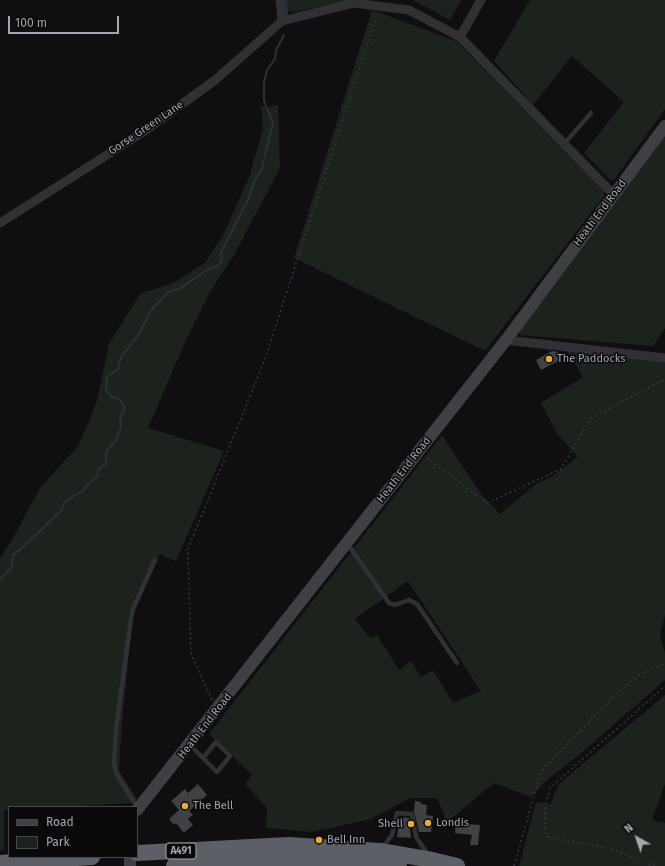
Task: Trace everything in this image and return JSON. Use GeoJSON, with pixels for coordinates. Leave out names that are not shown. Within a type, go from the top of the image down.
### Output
{"type":"FeatureCollection","features":[{"type":"Feature","properties":{"kind":"highway","name":"A491"},"geometry":{"type":"LineString","coordinates":[[138,853],[289,845],[380,851],[457,866]]}},
{"type":"Feature","properties":{"kind":"highway"},"geometry":{"type":"LineString","coordinates":[[0,863],[72,858]]}},
{"type":"Feature","properties":{"kind":"highway","name":"A491"},"geometry":{"type":"LineString","coordinates":[[174,866],[285,858],[335,860],[398,866]]}},
{"type":"Feature","properties":{"kind":"street"},"geometry":{"type":"LineString","coordinates":[[280,0],[282,21],[354,4],[379,6],[409,10],[460,37],[614,195]]}},
{"type":"Feature","properties":{"kind":"street"},"geometry":{"type":"LineString","coordinates":[[460,37],[481,0]]}},
{"type":"Feature","properties":{"kind":"street","name":"Gorse Green Lane"},"geometry":{"type":"LineString","coordinates":[[0,223],[143,132],[214,81],[282,21]]}},
{"type":"Feature","properties":{"kind":"street","name":"Heath End Road"},"geometry":{"type":"LineString","coordinates":[[138,809],[217,711],[506,340],[665,126]]}},
{"type":"Feature","properties":{"kind":"street"},"geometry":{"type":"LineString","coordinates":[[506,340],[665,358]]}},
{"type":"Feature","properties":{"kind":"street"},"geometry":{"type":"LineString","coordinates":[[136,858],[141,861],[205,857],[223,862]]}},
{"type":"Feature","properties":{"kind":"lane"},"geometry":{"type":"LineString","coordinates":[[564,144],[591,113]]}},
{"type":"Feature","properties":{"kind":"lane"},"geometry":{"type":"LineString","coordinates":[[347,543],[392,605],[409,600],[417,604],[457,663]]}},
{"type":"Feature","properties":{"kind":"lane"},"geometry":{"type":"LineString","coordinates":[[136,806],[116,773],[114,763],[116,729],[130,618],[155,560]]}},
{"type":"Feature","properties":{"kind":"lane"},"geometry":{"type":"LineString","coordinates":[[190,745],[203,758],[217,772],[230,756],[216,742],[203,758]]}},
{"type":"Feature","properties":{"kind":"lane"},"geometry":{"type":"LineString","coordinates":[[380,851],[392,835],[397,813],[412,814],[416,837],[432,860]]}},
{"type":"Feature","properties":{"kind":"path"},"geometry":{"type":"LineString","coordinates":[[217,711],[191,654],[188,549],[264,359],[379,6]]}},
{"type":"Feature","properties":{"kind":"path"},"geometry":{"type":"LineString","coordinates":[[419,452],[486,503],[561,469],[590,419],[665,379]]}},
{"type":"Feature","properties":{"kind":"path"},"geometry":{"type":"LineString","coordinates":[[514,866],[541,771],[617,692],[640,674],[665,663]]}},
{"type":"Feature","properties":{"kind":"path"},"geometry":{"type":"LineString","coordinates":[[655,866],[611,849],[548,837],[545,831],[545,815],[546,801],[550,788],[665,686]]}},
{"type":"Feature","properties":{"kind":"green space"},"geometry":{"type":"Polygon","coordinates":[[[284,0],[350,0],[295,12],[285,11],[284,0]]]}},
{"type":"Feature","properties":{"kind":"green space"},"geometry":{"type":"Polygon","coordinates":[[[413,0],[461,0],[450,20],[413,0]]]}},
{"type":"Feature","properties":{"kind":"green space"},"geometry":{"type":"Polygon","coordinates":[[[530,0],[665,0],[665,109],[614,180],[610,180],[584,153],[624,102],[572,56],[533,105],[494,61],[530,0]]]}},
{"type":"Feature","properties":{"kind":"green space"},"geometry":{"type":"Polygon","coordinates":[[[372,10],[456,41],[604,190],[604,196],[485,351],[294,258],[372,10]]]}},
{"type":"Feature","properties":{"kind":"green space"},"geometry":{"type":"Polygon","coordinates":[[[278,105],[280,168],[234,255],[210,292],[186,340],[148,428],[224,451],[176,561],[160,554],[133,614],[122,721],[119,771],[137,799],[131,803],[78,806],[8,806],[8,810],[4,810],[4,850],[0,850],[0,558],[13,538],[40,488],[79,445],[97,401],[109,344],[140,294],[173,283],[205,263],[222,237],[249,178],[263,128],[261,106],[266,108],[278,105]]]}},
{"type":"Feature","properties":{"kind":"green space"},"geometry":{"type":"Polygon","coordinates":[[[665,135],[665,328],[653,346],[520,335],[517,332],[665,135]]]}},
{"type":"Feature","properties":{"kind":"green space"},"geometry":{"type":"Polygon","coordinates":[[[566,349],[665,361],[665,615],[660,635],[665,653],[665,680],[580,754],[547,780],[531,797],[494,783],[447,822],[437,798],[410,798],[371,819],[312,832],[266,828],[267,808],[245,784],[252,775],[209,734],[442,435],[481,494],[500,514],[536,484],[551,477],[578,457],[558,435],[541,403],[583,377],[566,349]],[[408,581],[355,619],[370,638],[377,635],[399,670],[411,661],[421,677],[433,670],[453,703],[481,691],[408,581]]]}},
{"type":"Feature","properties":{"kind":"green space"},"geometry":{"type":"Polygon","coordinates":[[[665,695],[665,784],[652,820],[665,823],[665,866],[519,866],[536,802],[550,804],[559,784],[665,695]]]}},
{"type":"Feature","properties":{"kind":"building","name":"The Paddocks"},"geometry":{"type":"Polygon","coordinates":[[[552,351],[559,352],[562,359],[541,370],[536,360],[552,351]]]}},
{"type":"Feature","properties":{"kind":"building","name":"The Bell"},"geometry":{"type":"Polygon","coordinates":[[[198,784],[207,795],[189,811],[193,815],[188,819],[193,825],[184,833],[176,823],[174,825],[169,819],[179,810],[171,801],[185,789],[188,793],[198,784]]]}},
{"type":"Feature","properties":{"kind":"building"},"geometry":{"type":"Polygon","coordinates":[[[415,801],[427,805],[426,815],[433,816],[431,832],[419,832],[414,811],[415,801]]]}},
{"type":"Feature","properties":{"kind":"building"},"geometry":{"type":"Polygon","coordinates":[[[400,817],[409,818],[411,838],[397,837],[400,817]]]}},
{"type":"Feature","properties":{"kind":"building"},"geometry":{"type":"Polygon","coordinates":[[[456,823],[480,825],[478,845],[470,845],[472,835],[455,833],[456,823]]]}},
{"type":"Feature","properties":{"kind":"waterway"},"geometry":{"type":"LineString","coordinates":[[286,0],[287,14]]}},
{"type":"Feature","properties":{"kind":"waterway"},"geometry":{"type":"LineString","coordinates":[[0,579],[11,568],[13,556],[61,511],[65,501],[83,491],[88,484],[97,477],[99,469],[106,464],[106,452],[116,440],[121,427],[120,418],[125,408],[120,400],[111,396],[106,389],[107,377],[118,369],[121,357],[139,334],[150,312],[168,292],[181,288],[207,270],[218,266],[222,260],[221,252],[248,200],[254,182],[262,168],[273,123],[264,101],[264,83],[267,70],[275,59],[276,50],[284,35]]}},
{"type":"Feature","properties":{"kind":"place","name":"The Paddocks"},"geometry":{"type":"Point","coordinates":[549,359]}},
{"type":"Feature","properties":{"kind":"place","name":"The Bell"},"geometry":{"type":"Point","coordinates":[185,806]}},
{"type":"Feature","properties":{"kind":"place","name":"Londis"},"geometry":{"type":"Point","coordinates":[428,823]}},
{"type":"Feature","properties":{"kind":"place","name":"Shell"},"geometry":{"type":"Point","coordinates":[411,824]}},
{"type":"Feature","properties":{"kind":"place","name":"Bell Inn"},"geometry":{"type":"Point","coordinates":[319,840]}}]}
